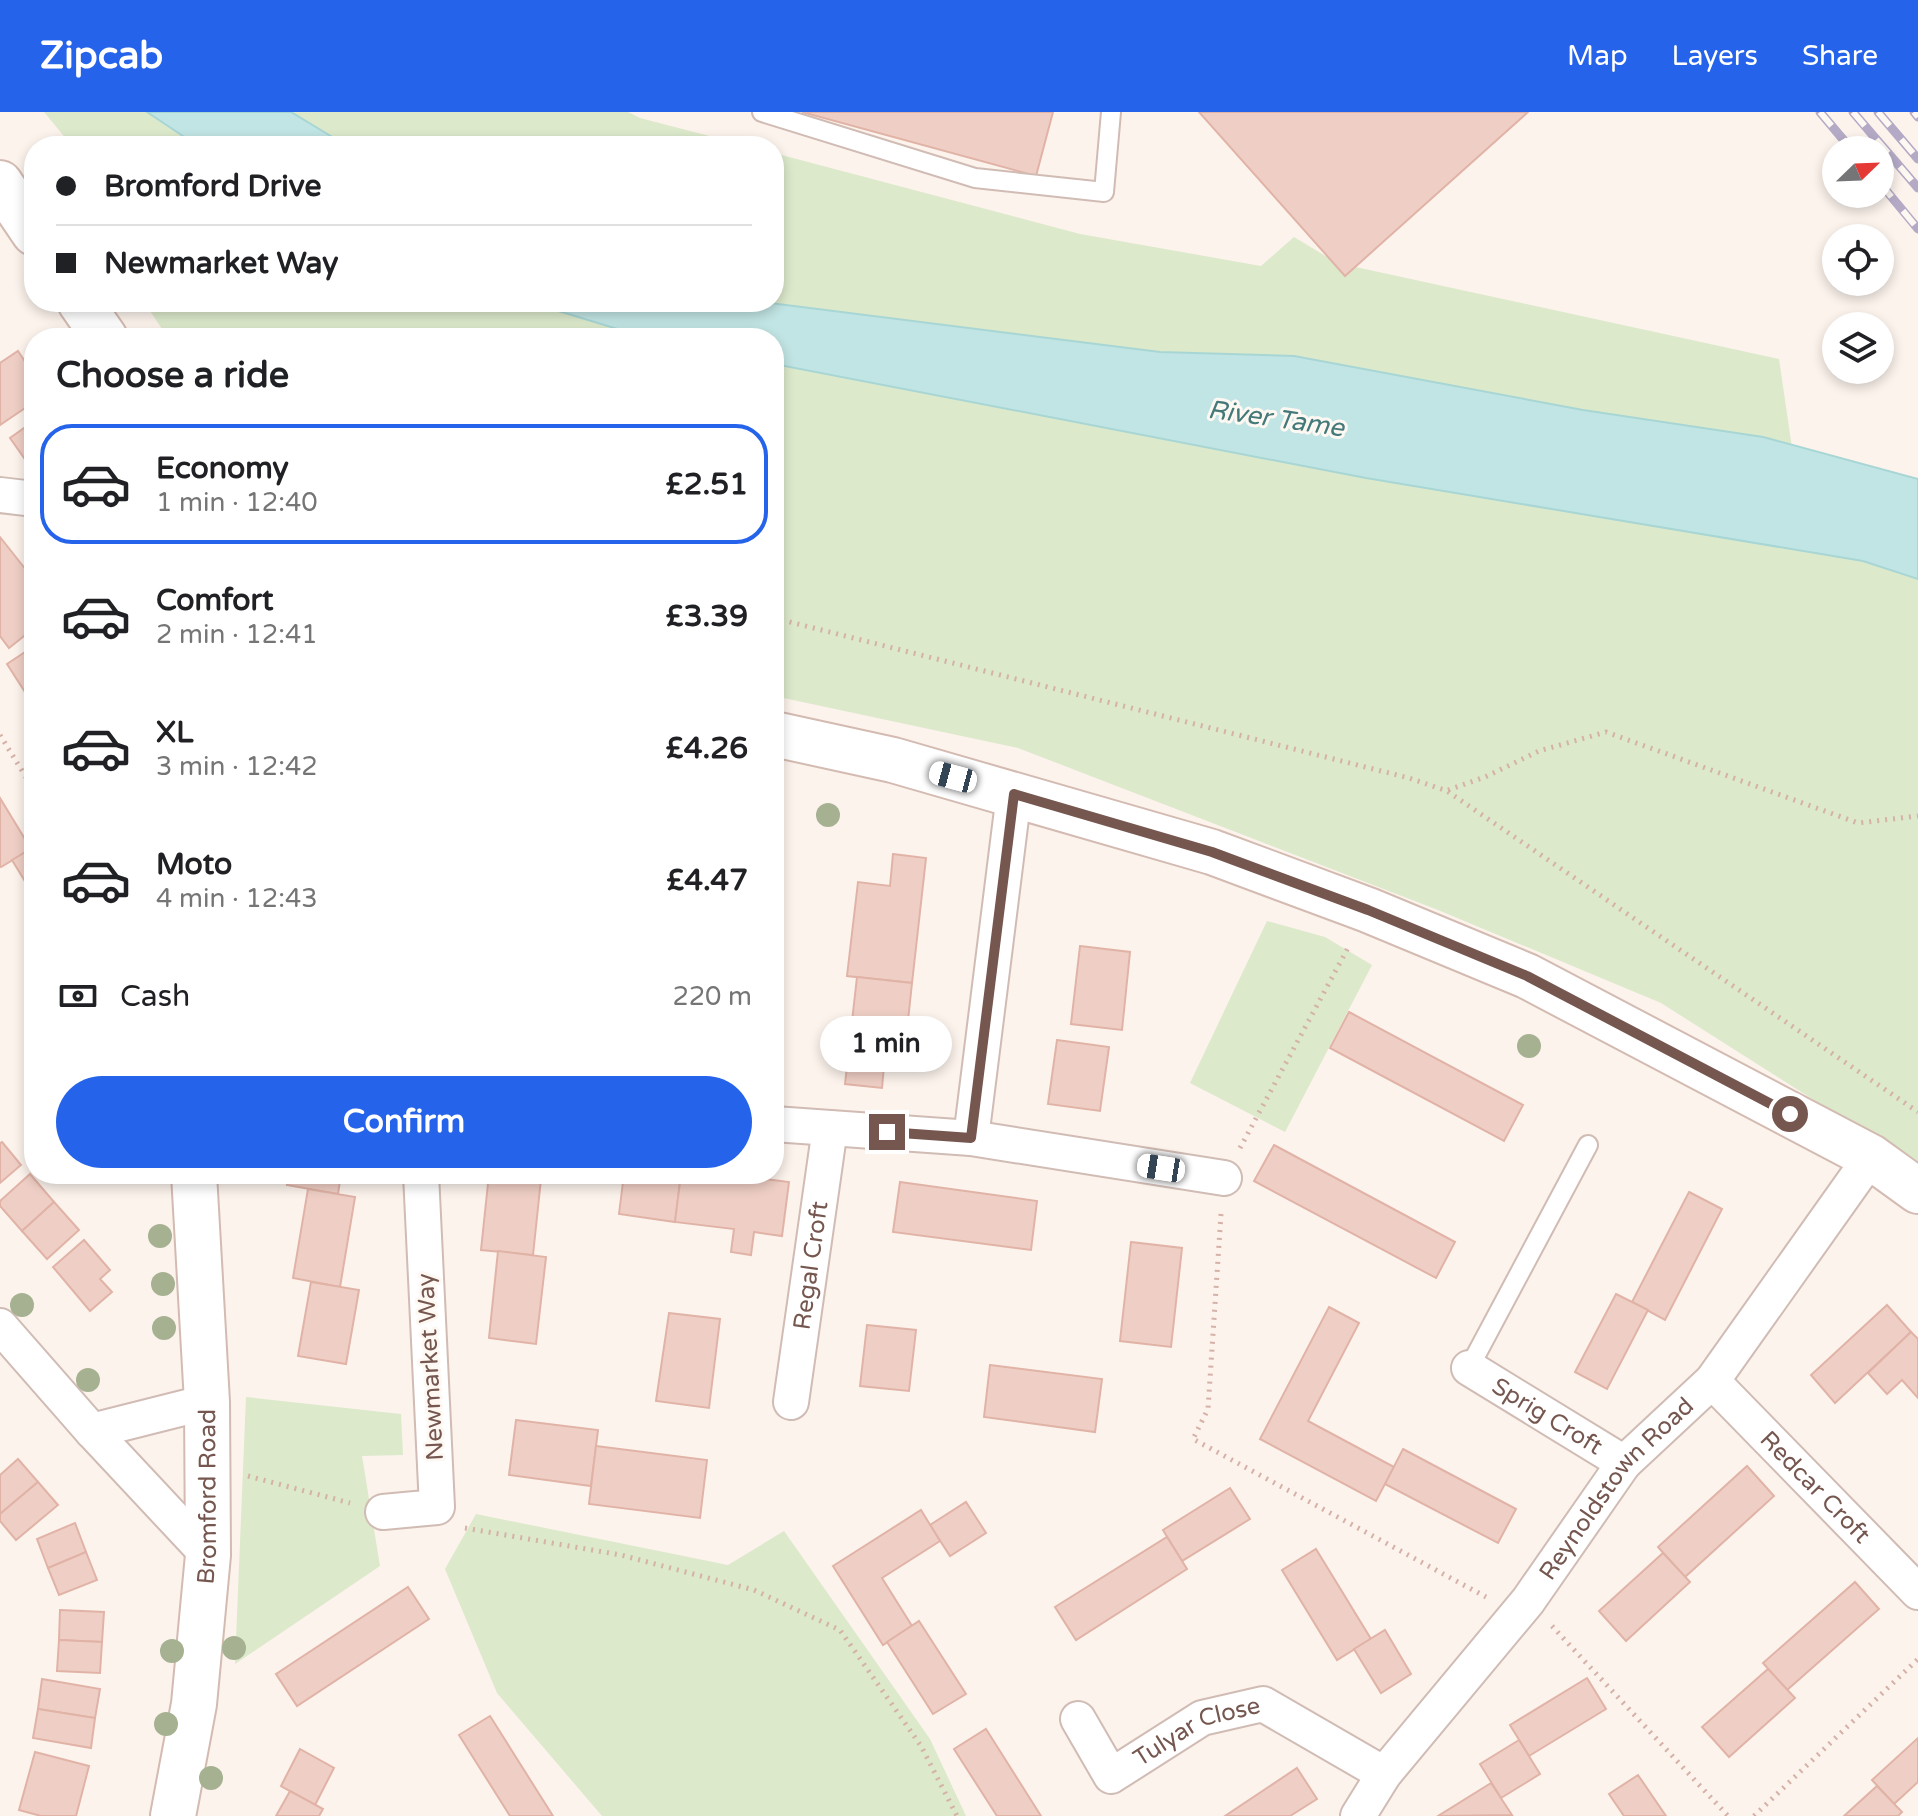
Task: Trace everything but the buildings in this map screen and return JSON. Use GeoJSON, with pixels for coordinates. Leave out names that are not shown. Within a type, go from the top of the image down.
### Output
{"type":"FeatureCollection","features":[{"type":"Feature","properties":{"kind":"street"},"geometry":{"type":"LineString","coordinates":[[0,495],[24,498]]}},
{"type":"Feature","properties":{"kind":"street"},"geometry":{"type":"LineString","coordinates":[[784,736],[893,760],[1212,852],[1368,910],[1527,976],[1871,1157],[1918,1191]]}},
{"type":"Feature","properties":{"kind":"street"},"geometry":{"type":"LineString","coordinates":[[971,1138],[1014,794]]}},
{"type":"Feature","properties":{"kind":"street"},"geometry":{"type":"LineString","coordinates":[[784,1125],[971,1138],[1224,1178]]}},
{"type":"Feature","properties":{"kind":"street","name":"Regal Croft"},"geometry":{"type":"LineString","coordinates":[[791,1402],[830,1128]]}},
{"type":"Feature","properties":{"kind":"street","name":"Reynoldstown Road"},"geometry":{"type":"LineString","coordinates":[[1358,1816],[1384,1774],[1528,1601],[1624,1463],[1712,1381],[1871,1157]]}},
{"type":"Feature","properties":{"kind":"street","name":"Bromford Road"},"geometry":{"type":"LineString","coordinates":[[173,1816],[194,1704],[208,1555],[207,1402],[195,1184]]}},
{"type":"Feature","properties":{"kind":"street","name":"Newmarket Way"},"geometry":{"type":"LineString","coordinates":[[421,1184],[437,1507]]}},
{"type":"Feature","properties":{"kind":"street"},"geometry":{"type":"LineString","coordinates":[[0,1326],[92,1431],[208,1555]]}},
{"type":"Feature","properties":{"kind":"street","name":"Sprig Croft"},"geometry":{"type":"LineString","coordinates":[[1469,1368],[1624,1463]]}},
{"type":"Feature","properties":{"kind":"street","name":"Redcar Croft"},"geometry":{"type":"LineString","coordinates":[[1712,1381],[1918,1592]]}},
{"type":"Feature","properties":{"kind":"street"},"geometry":{"type":"LineString","coordinates":[[92,1431],[207,1402]]}},
{"type":"Feature","properties":{"kind":"street"},"geometry":{"type":"LineString","coordinates":[[383,1512],[437,1507]]}},
{"type":"Feature","properties":{"kind":"street","name":"Tulyar Close"},"geometry":{"type":"LineString","coordinates":[[1078,1719],[1111,1776],[1202,1718],[1263,1704],[1384,1774]]}},
{"type":"Feature","properties":{"kind":"lane"},"geometry":{"type":"LineString","coordinates":[[762,112],[975,178],[1104,192],[1111,112]]}},
{"type":"Feature","properties":{"kind":"lane"},"geometry":{"type":"LineString","coordinates":[[1469,1368],[1588,1145]]}},
{"type":"Feature","properties":{"kind":"path"},"geometry":{"type":"LineString","coordinates":[[784,621],[1409,778],[1447,791],[1918,1112]]}},
{"type":"Feature","properties":{"kind":"path"},"geometry":{"type":"LineString","coordinates":[[1447,791],[1539,751],[1606,732],[1858,823],[1918,816]]}},
{"type":"Feature","properties":{"kind":"path"},"geometry":{"type":"LineString","coordinates":[[0,735],[24,774]]}},
{"type":"Feature","properties":{"kind":"path"},"geometry":{"type":"LineString","coordinates":[[1368,910],[1224,1178],[1208,1409],[1193,1439],[1494,1601],[1528,1601],[1728,1816]]}},
{"type":"Feature","properties":{"kind":"path"},"geometry":{"type":"LineString","coordinates":[[235,1472],[383,1512]]}},
{"type":"Feature","properties":{"kind":"path"},"geometry":{"type":"LineString","coordinates":[[437,1507],[463,1527],[621,1555],[754,1590],[840,1630],[921,1746],[957,1816]]}},
{"type":"Feature","properties":{"kind":"path"},"geometry":{"type":"LineString","coordinates":[[1754,1816],[1918,1659]]}},
{"type":"Feature","properties":{"kind":"green space"},"geometry":{"type":"Polygon","coordinates":[[[44,112],[628,112],[709,136],[64,136],[44,112]]]}},
{"type":"Feature","properties":{"kind":"green space"},"geometry":{"type":"Polygon","coordinates":[[[784,156],[1080,234],[1261,266],[1294,237],[1337,263],[1779,359],[1807,551],[1863,561],[1918,579],[1918,1166],[1661,1003],[1438,910],[1018,748],[784,698],[784,328],[161,328],[151,312],[784,312],[784,156]]]}},
{"type":"Feature","properties":{"kind":"green space"},"geometry":{"type":"Polygon","coordinates":[[[1267,921],[1325,937],[1372,965],[1285,1132],[1190,1083],[1267,921]]]}},
{"type":"Feature","properties":{"kind":"green space"},"geometry":{"type":"Polygon","coordinates":[[[246,1397],[401,1414],[403,1455],[362,1456],[380,1566],[235,1664],[246,1397]]]}},
{"type":"Feature","properties":{"kind":"green space"},"geometry":{"type":"Polygon","coordinates":[[[476,1514],[728,1565],[784,1531],[930,1739],[966,1816],[602,1816],[497,1693],[445,1569],[476,1514]]]}},
{"type":"Feature","properties":{"kind":"water"},"geometry":{"type":"Polygon","coordinates":[[[147,112],[291,112],[331,136],[183,136],[147,112]]]}},
{"type":"Feature","properties":{"kind":"water","name":"River Tame"},"geometry":{"type":"Polygon","coordinates":[[[784,305],[1160,352],[1294,356],[1583,410],[1763,437],[1918,479],[1918,579],[1863,561],[1366,478],[784,366],[784,328],[614,328],[562,312],[784,312],[784,305]]]}},
{"type":"Feature","properties":{"kind":"railway"},"geometry":{"type":"LineString","coordinates":[[1820,112],[1840,136]]}},
{"type":"Feature","properties":{"kind":"railway"},"geometry":{"type":"LineString","coordinates":[[1853,112],[1918,188]]}},
{"type":"Feature","properties":{"kind":"railway"},"geometry":{"type":"LineString","coordinates":[[1878,112],[1918,159]]}},
{"type":"Feature","properties":{"kind":"railway"},"geometry":{"type":"LineString","coordinates":[[1914,112],[1918,117]]}},
{"type":"Feature","properties":{"kind":"railway"},"geometry":{"type":"LineString","coordinates":[[1894,200],[1918,229]]}},
{"type":"Feature","properties":{"kind":"route"},"geometry":{"type":"LineString","coordinates":[[887,1132],[971,1138],[1014,794],[1212,852],[1368,910],[1527,976],[1790,1114]]}}]}
